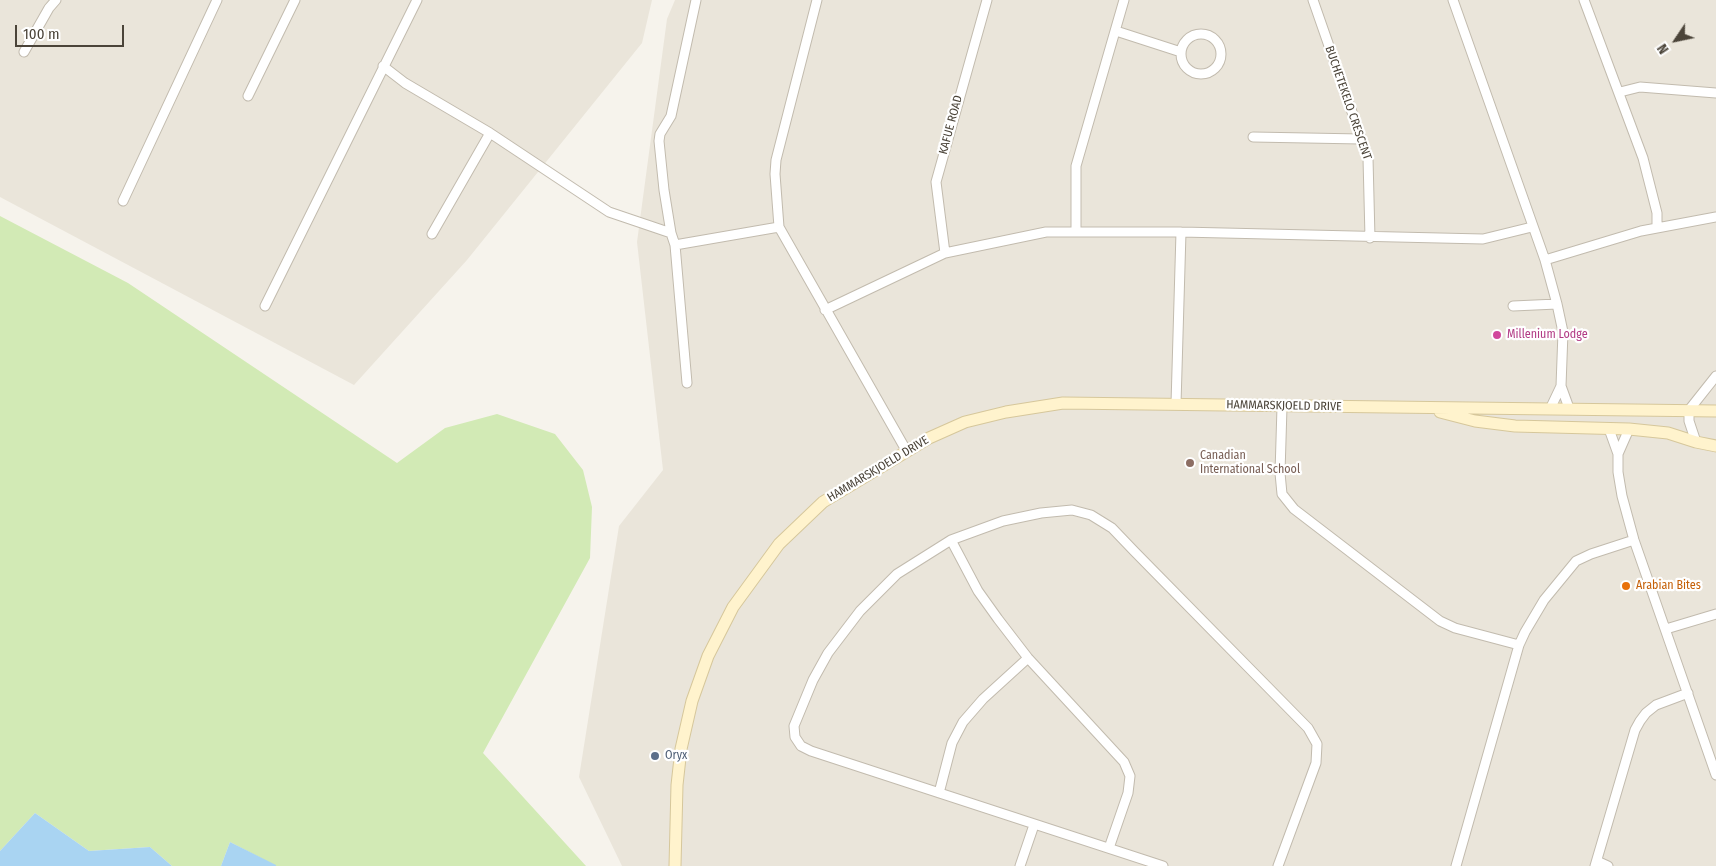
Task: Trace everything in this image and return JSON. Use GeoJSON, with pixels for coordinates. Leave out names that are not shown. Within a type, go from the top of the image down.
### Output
{"type":"FeatureCollection","features":[{"type":"Feature","properties":{"kind":"main road","name":"HAMMARSKJOELD DRIVE"},"geometry":{"type":"LineString","coordinates":[[676,866],[677,785],[692,701],[708,656],[733,607],[779,544],[823,502],[906,450],[965,422],[1006,412],[1063,403],[1716,411]]}},
{"type":"Feature","properties":{"kind":"main road","name":"HAMMARSKJOELD DRIVE"},"geometry":{"type":"LineString","coordinates":[[1426,408],[1475,421],[1529,426],[1629,429],[1668,433],[1716,446]]}},
{"type":"Feature","properties":{"kind":"main road"},"geometry":{"type":"LineString","coordinates":[[1527,408],[1524,417],[1529,426]]}},
{"type":"Feature","properties":{"kind":"street"},"geometry":{"type":"LineString","coordinates":[[24,52],[49,8],[56,0]]}},
{"type":"Feature","properties":{"kind":"street"},"geometry":{"type":"LineString","coordinates":[[123,201],[217,0]]}},
{"type":"Feature","properties":{"kind":"street"},"geometry":{"type":"LineString","coordinates":[[248,96],[295,0]]}},
{"type":"Feature","properties":{"kind":"street"},"geometry":{"type":"LineString","coordinates":[[265,306],[417,0]]}},
{"type":"Feature","properties":{"kind":"street"},"geometry":{"type":"LineString","coordinates":[[687,382],[675,245],[664,190],[659,141],[660,134],[671,116],[696,0]]}},
{"type":"Feature","properties":{"kind":"street"},"geometry":{"type":"LineString","coordinates":[[816,0],[776,160],[775,174],[779,227],[906,450]]}},
{"type":"Feature","properties":{"kind":"street","name":"KAFUE ROAD"},"geometry":{"type":"LineString","coordinates":[[945,253],[936,182],[987,0]]}},
{"type":"Feature","properties":{"kind":"street"},"geometry":{"type":"LineString","coordinates":[[1076,231],[1076,166],[1124,0]]}},
{"type":"Feature","properties":{"kind":"street","name":"BUCHETEKELO CRESCENT"},"geometry":{"type":"LineString","coordinates":[[1313,0],[1368,158],[1370,176],[1370,238]]}},
{"type":"Feature","properties":{"kind":"street"},"geometry":{"type":"LineString","coordinates":[[1453,0],[1544,260],[1557,304],[1563,332],[1561,386],[1569,408]]}},
{"type":"Feature","properties":{"kind":"street"},"geometry":{"type":"LineString","coordinates":[[1584,0],[1620,92],[1654,196],[1657,228]]}},
{"type":"Feature","properties":{"kind":"street"},"geometry":{"type":"LineString","coordinates":[[1116,31],[1181,52]]}},
{"type":"Feature","properties":{"kind":"street"},"geometry":{"type":"LineString","coordinates":[[1198,34],[1208,35],[1215,40],[1220,47],[1221,56],[1218,65],[1212,71],[1204,74],[1195,74],[1187,69],[1182,61],[1181,52],[1184,44],[1190,37],[1198,34]]}},
{"type":"Feature","properties":{"kind":"street"},"geometry":{"type":"LineString","coordinates":[[383,66],[405,83],[490,133],[609,212],[672,233]]}},
{"type":"Feature","properties":{"kind":"street"},"geometry":{"type":"LineString","coordinates":[[1620,92],[1640,87],[1716,93]]}},
{"type":"Feature","properties":{"kind":"street"},"geometry":{"type":"LineString","coordinates":[[432,234],[490,133]]}},
{"type":"Feature","properties":{"kind":"street"},"geometry":{"type":"LineString","coordinates":[[1253,137],[1361,139]]}},
{"type":"Feature","properties":{"kind":"street"},"geometry":{"type":"LineString","coordinates":[[1544,260],[1610,239],[1716,216]]}},
{"type":"Feature","properties":{"kind":"street"},"geometry":{"type":"LineString","coordinates":[[675,245],[779,227]]}},
{"type":"Feature","properties":{"kind":"street"},"geometry":{"type":"LineString","coordinates":[[825,310],[945,253],[1046,232],[1181,232],[1370,238],[1483,239],[1532,227]]}},
{"type":"Feature","properties":{"kind":"street"},"geometry":{"type":"LineString","coordinates":[[1176,404],[1181,232]]}},
{"type":"Feature","properties":{"kind":"street"},"geometry":{"type":"LineString","coordinates":[[1513,306],[1557,304]]}},
{"type":"Feature","properties":{"kind":"street"},"geometry":{"type":"LineString","coordinates":[[1696,442],[1689,422],[1689,410],[1716,376]]}},
{"type":"Feature","properties":{"kind":"street"},"geometry":{"type":"LineString","coordinates":[[1551,408],[1561,386]]}},
{"type":"Feature","properties":{"kind":"street"},"geometry":{"type":"LineString","coordinates":[[1282,407],[1280,472],[1282,494],[1294,509],[1440,621],[1455,628],[1519,645]]}},
{"type":"Feature","properties":{"kind":"street"},"geometry":{"type":"LineString","coordinates":[[1609,428],[1618,454],[1618,472],[1622,496],[1634,540],[1716,775]]}},
{"type":"Feature","properties":{"kind":"street"},"geometry":{"type":"LineString","coordinates":[[1618,454],[1629,429]]}},
{"type":"Feature","properties":{"kind":"street"},"geometry":{"type":"LineString","coordinates":[[1163,866],[1034,825],[811,751],[801,746],[796,737],[794,726],[813,680],[828,653],[860,611],[897,574],[951,540],[1003,521],[1041,513],[1072,510],[1091,515],[1112,528],[1308,728],[1317,744],[1316,763],[1278,866]]}},
{"type":"Feature","properties":{"kind":"street"},"geometry":{"type":"LineString","coordinates":[[951,540],[978,591],[1028,658],[1124,762],[1130,776],[1128,792],[1109,848]]}},
{"type":"Feature","properties":{"kind":"street"},"geometry":{"type":"LineString","coordinates":[[1456,866],[1519,645],[1544,600],[1576,561],[1634,540]]}},
{"type":"Feature","properties":{"kind":"street"},"geometry":{"type":"LineString","coordinates":[[1666,629],[1716,614]]}},
{"type":"Feature","properties":{"kind":"street"},"geometry":{"type":"LineString","coordinates":[[939,793],[952,743],[963,722],[983,699],[1028,658]]}},
{"type":"Feature","properties":{"kind":"street"},"geometry":{"type":"LineString","coordinates":[[1608,866],[1596,864],[1635,730],[1646,713],[1656,705],[1688,694]]}},
{"type":"Feature","properties":{"kind":"street"},"geometry":{"type":"LineString","coordinates":[[1020,866],[1034,825]]}},
{"type":"Feature","properties":{"kind":"shaded area"},"geometry":{"type":"Polygon","coordinates":[[[0,0],[652,0],[642,43],[467,260],[354,385],[0,197],[0,0]]]}},
{"type":"Feature","properties":{"kind":"shaded area"},"geometry":{"type":"Polygon","coordinates":[[[675,0],[1716,0],[1716,866],[622,866],[579,777],[619,526],[663,470],[637,242],[667,19],[675,0]]]}},
{"type":"Feature","properties":{"kind":"green space"},"geometry":{"type":"Polygon","coordinates":[[[0,216],[128,283],[397,463],[445,428],[497,414],[555,434],[583,470],[592,507],[590,558],[483,753],[586,866],[276,866],[230,842],[221,866],[172,866],[150,847],[89,851],[35,813],[0,851],[0,216]]]}},
{"type":"Feature","properties":{"kind":"water"},"geometry":{"type":"Polygon","coordinates":[[[35,813],[89,851],[150,847],[172,866],[0,866],[0,851],[35,813]]]}},
{"type":"Feature","properties":{"kind":"water"},"geometry":{"type":"Polygon","coordinates":[[[230,842],[276,865],[276,866],[221,866],[230,842]]]}},
{"type":"Feature","properties":{"kind":"place","name":"Millenium Lodge"},"geometry":{"type":"Point","coordinates":[1497,335]}},
{"type":"Feature","properties":{"kind":"place","name":"Canadian International School"},"geometry":{"type":"Point","coordinates":[1190,463]}},
{"type":"Feature","properties":{"kind":"place","name":"Arabian Bites"},"geometry":{"type":"Point","coordinates":[1626,586]}},
{"type":"Feature","properties":{"kind":"place","name":"Oryx"},"geometry":{"type":"Point","coordinates":[655,756]}}]}
